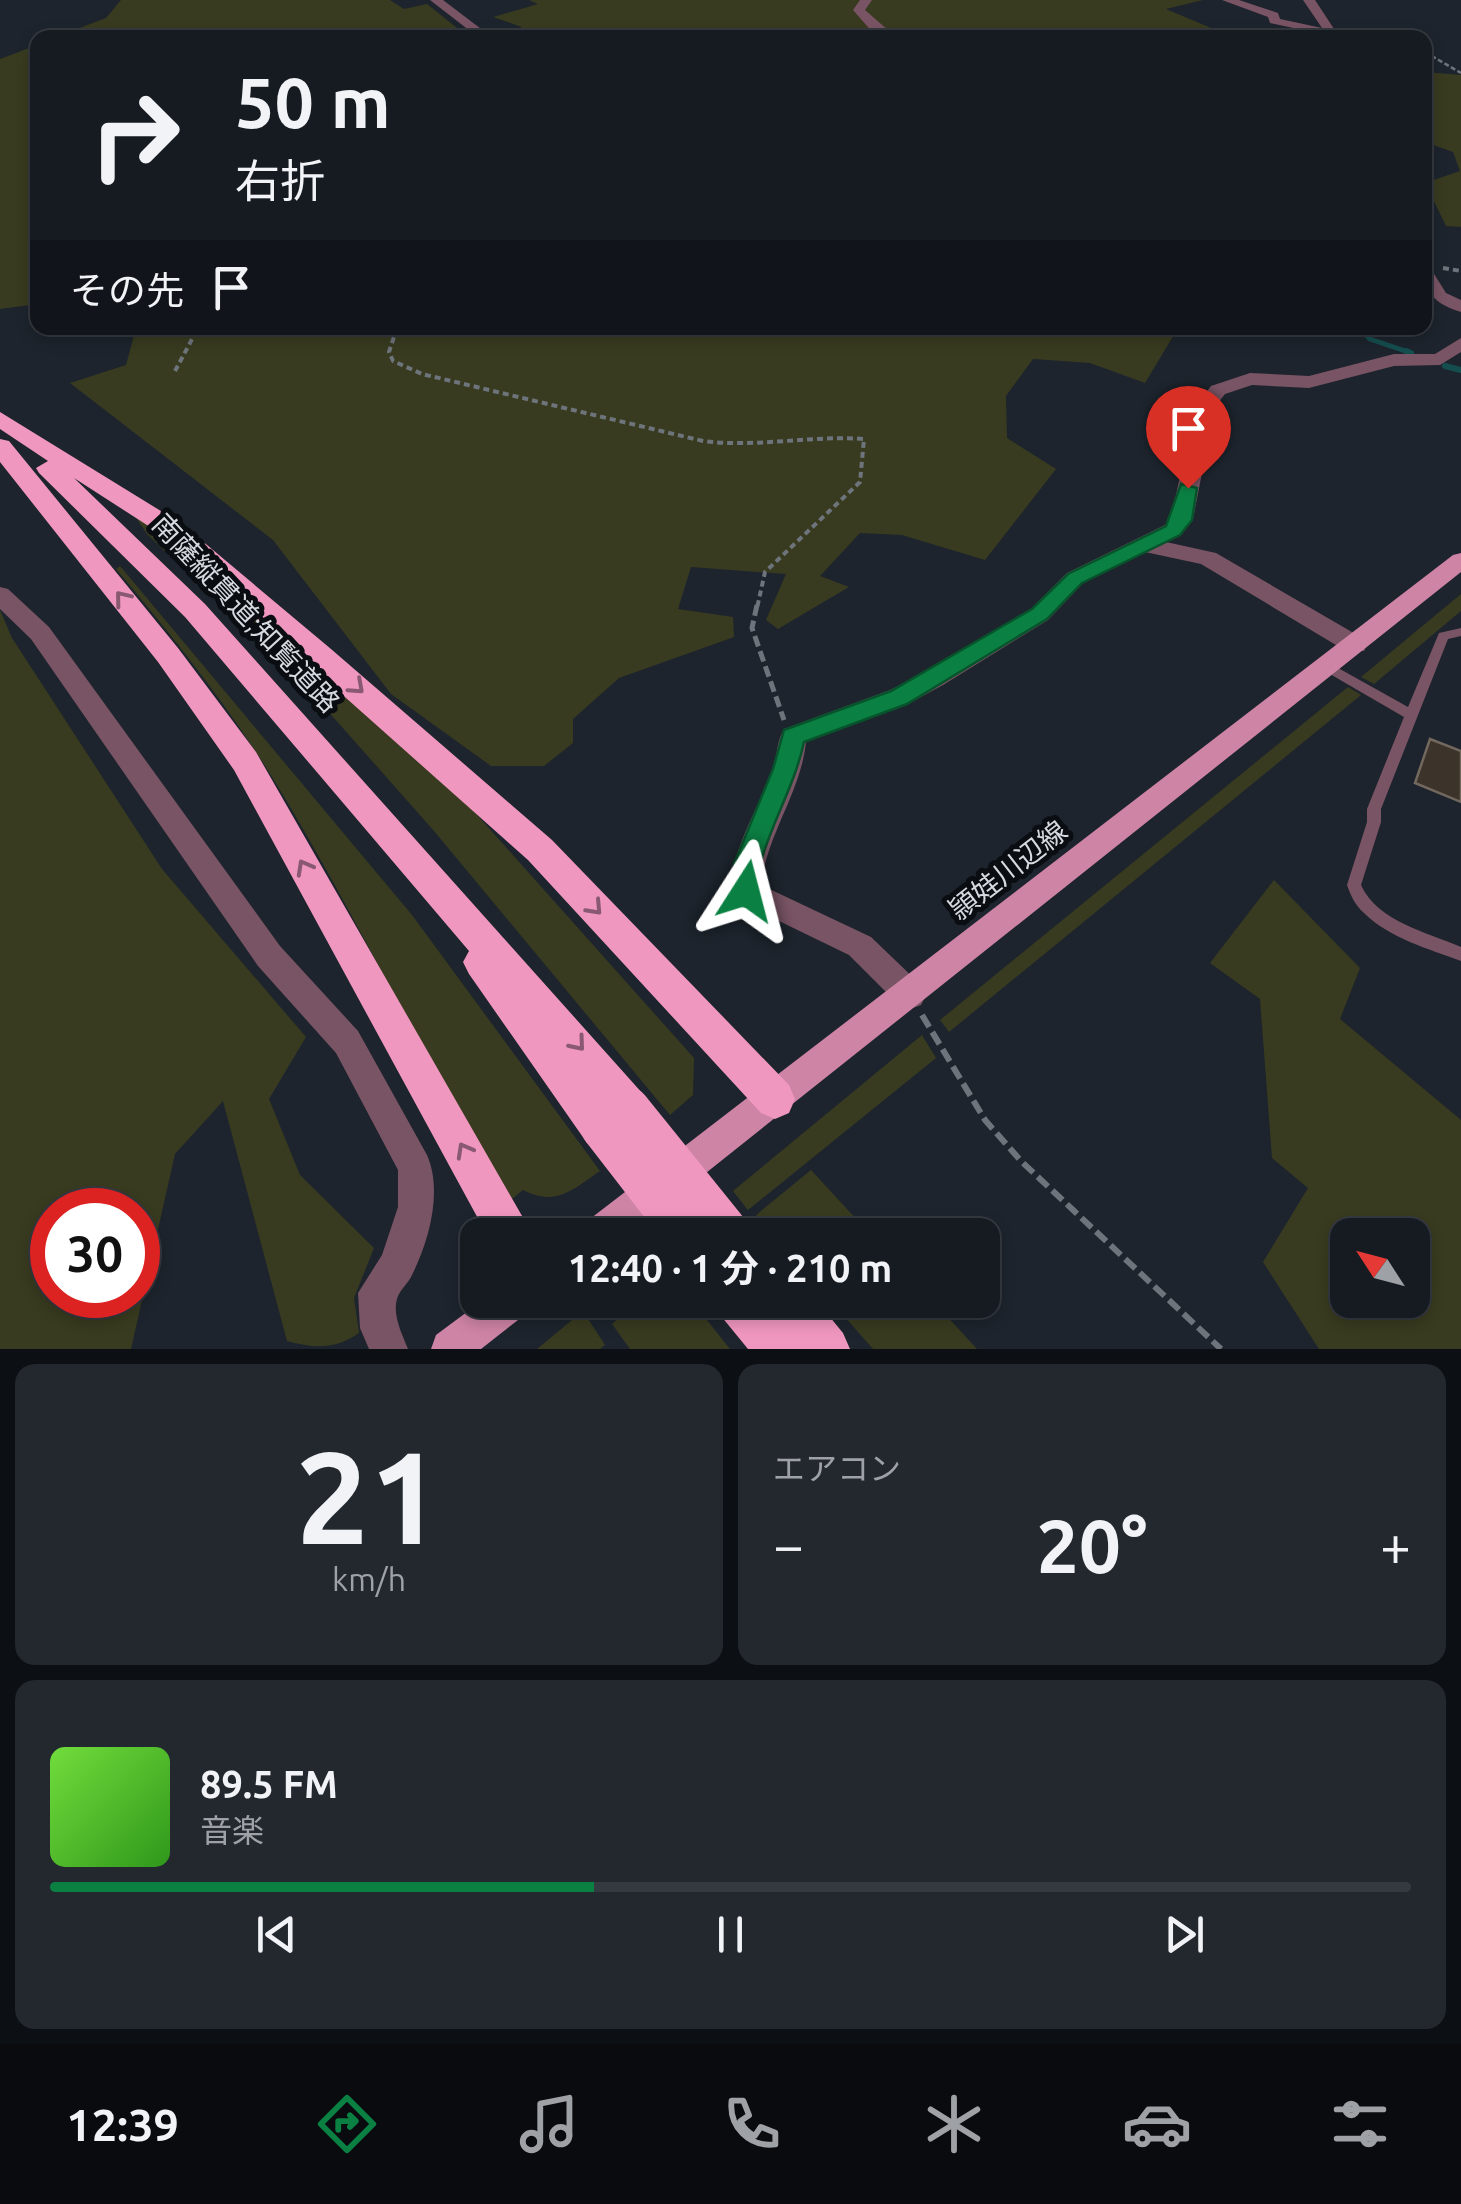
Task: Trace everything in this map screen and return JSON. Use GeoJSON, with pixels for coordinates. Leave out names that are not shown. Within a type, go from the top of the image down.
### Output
{"type":"FeatureCollection","features":[{"type":"Feature","properties":{"kind":"highway"},"geometry":{"type":"LineString","coordinates":[[0,419],[173,530],[321,656],[540,850],[775,1099]]}},
{"type":"Feature","properties":{"kind":"highway","name":"南薩縦貫道;知覧道路"},"geometry":{"type":"LineString","coordinates":[[0,428],[75,490],[227,646],[418,869],[616,1118],[702,1218]]}},
{"type":"Feature","properties":{"kind":"highway"},"geometry":{"type":"LineString","coordinates":[[0,446],[168,655],[245,761],[501,1218]]}},
{"type":"Feature","properties":{"kind":"highway"},"geometry":{"type":"LineString","coordinates":[[752,1318],[778,1349]]}},
{"type":"Feature","properties":{"kind":"highway"},"geometry":{"type":"LineString","coordinates":[[801,1318],[827,1349]]}},
{"type":"Feature","properties":{"kind":"main road","name":"頴娃川辺線"},"geometry":{"type":"LineString","coordinates":[[621,1218],[1461,560]]}},
{"type":"Feature","properties":{"kind":"main road"},"geometry":{"type":"LineString","coordinates":[[450,1349],[490,1318]]}},
{"type":"Feature","properties":{"kind":"street"},"geometry":{"type":"LineString","coordinates":[[436,0],[476,30]]}},
{"type":"Feature","properties":{"kind":"street"},"geometry":{"type":"LineString","coordinates":[[866,0],[859,10],[877,30]]}},
{"type":"Feature","properties":{"kind":"street"},"geometry":{"type":"LineString","coordinates":[[1228,0],[1274,15],[1308,0],[1329,30]]}},
{"type":"Feature","properties":{"kind":"street"},"geometry":{"type":"LineString","coordinates":[[1274,15],[1274,21],[1309,30]]}},
{"type":"Feature","properties":{"kind":"street"},"geometry":{"type":"LineString","coordinates":[[1432,284],[1440,297],[1461,307]]}},
{"type":"Feature","properties":{"kind":"street"},"geometry":{"type":"LineString","coordinates":[[910,995],[860,946],[746,891],[747,864],[786,769],[793,736],[899,698],[1040,614],[1075,578],[1173,530],[1182,520],[1205,406],[1218,390],[1250,379],[1308,382],[1394,360],[1440,359],[1461,342]]}},
{"type":"Feature","properties":{"kind":"street"},"geometry":{"type":"LineString","coordinates":[[1144,545],[1208,558],[1355,645]]}},
{"type":"Feature","properties":{"kind":"street"},"geometry":{"type":"LineString","coordinates":[[0,595],[40,633],[269,956],[347,1042],[415,1167],[416,1207],[397,1266],[377,1294],[378,1328],[388,1349]]}},
{"type":"Feature","properties":{"kind":"lane"},"geometry":{"type":"LineString","coordinates":[[1461,632],[1443,636],[1409,714],[1374,809],[1354,885],[1362,903],[1375,914],[1461,954]]}},
{"type":"Feature","properties":{"kind":"lane"},"geometry":{"type":"LineString","coordinates":[[1327,667],[1409,714]]}},
{"type":"Feature","properties":{"kind":"path"},"geometry":{"type":"LineString","coordinates":[[1432,56],[1461,73]]}},
{"type":"Feature","properties":{"kind":"path"},"geometry":{"type":"LineString","coordinates":[[175,371],[194,335]]}},
{"type":"Feature","properties":{"kind":"path"},"geometry":{"type":"LineString","coordinates":[[395,335],[389,352],[393,361],[422,374],[656,433],[743,446],[833,438],[864,440],[860,482],[765,572],[752,628],[793,736]]}},
{"type":"Feature","properties":{"kind":"path"},"geometry":{"type":"LineString","coordinates":[[910,995],[984,1120],[1022,1162],[1221,1349]]}},
{"type":"Feature","properties":{"kind":"green space"},"geometry":{"type":"Polygon","coordinates":[[[121,0],[390,0],[404,9],[427,4],[460,30],[74,30],[106,18],[121,0]]]}},
{"type":"Feature","properties":{"kind":"green space"},"geometry":{"type":"Polygon","coordinates":[[[529,0],[1203,0],[1166,9],[1216,30],[514,30],[522,27],[493,17],[538,4],[529,0]]]}},
{"type":"Feature","properties":{"kind":"green space"},"geometry":{"type":"Polygon","coordinates":[[[30,48],[30,305],[0,309],[0,59],[30,48]]]}},
{"type":"Feature","properties":{"kind":"green space"},"geometry":{"type":"Polygon","coordinates":[[[1432,73],[1461,75],[1461,227],[1446,226],[1432,197],[1432,181],[1460,171],[1453,152],[1432,144],[1432,73]]]}},
{"type":"Feature","properties":{"kind":"green space"},"geometry":{"type":"Polygon","coordinates":[[[134,335],[1174,335],[1145,383],[1090,363],[1033,359],[1006,396],[1007,438],[1056,469],[985,560],[902,535],[860,533],[820,576],[849,587],[778,629],[766,620],[786,574],[691,567],[678,609],[733,617],[734,637],[619,678],[573,719],[573,743],[544,766],[491,766],[391,694],[273,540],[70,383],[126,365],[134,335]]]}},
{"type":"Feature","properties":{"kind":"green space"},"geometry":{"type":"Polygon","coordinates":[[[133,513],[167,536],[471,808],[694,1058],[693,1095],[670,1115],[434,831],[304,684],[147,534],[133,513]]]}},
{"type":"Feature","properties":{"kind":"green space"},"geometry":{"type":"Polygon","coordinates":[[[120,566],[412,915],[600,1171],[563,1194],[545,1197],[523,1190],[512,1199],[448,1093],[267,769],[194,666],[116,569],[120,566]]]}},
{"type":"Feature","properties":{"kind":"green space"},"geometry":{"type":"Polygon","coordinates":[[[1461,594],[1461,611],[1374,684],[1361,677],[1461,594]]]}},
{"type":"Feature","properties":{"kind":"green space"},"geometry":{"type":"Polygon","coordinates":[[[0,610],[12,638],[162,869],[306,1037],[269,1099],[300,1175],[374,1248],[354,1298],[359,1333],[325,1346],[287,1341],[223,1101],[175,1154],[160,1220],[160,1188],[30,1188],[30,1318],[138,1318],[131,1349],[0,1349],[0,610]]]}},
{"type":"Feature","properties":{"kind":"green space"},"geometry":{"type":"Polygon","coordinates":[[[1348,687],[1361,695],[949,1032],[940,1020],[1348,687]]]}},
{"type":"Feature","properties":{"kind":"green space"},"geometry":{"type":"Polygon","coordinates":[[[1274,880],[1360,968],[1340,1019],[1461,1120],[1461,1349],[1319,1349],[1263,1262],[1308,1188],[1272,1158],[1260,999],[1210,963],[1274,880]]]}},
{"type":"Feature","properties":{"kind":"green space"},"geometry":{"type":"Polygon","coordinates":[[[922,1035],[936,1058],[748,1210],[733,1191],[922,1035]]]}},
{"type":"Feature","properties":{"kind":"green space"},"geometry":{"type":"Polygon","coordinates":[[[811,1170],[855,1218],[759,1218],[756,1215],[811,1170]]]}},
{"type":"Feature","properties":{"kind":"green space"},"geometry":{"type":"Polygon","coordinates":[[[575,1318],[588,1318],[605,1345],[600,1349],[537,1349],[575,1318]]]}},
{"type":"Feature","properties":{"kind":"green space"},"geometry":{"type":"Polygon","coordinates":[[[619,1318],[705,1318],[730,1349],[630,1349],[612,1324],[619,1318]]]}},
{"type":"Feature","properties":{"kind":"green space"},"geometry":{"type":"Polygon","coordinates":[[[846,1318],[949,1318],[977,1349],[873,1349],[846,1318]]]}},
{"type":"Feature","properties":{"kind":"building"},"geometry":{"type":"Polygon","coordinates":[[[1430,739],[1461,751],[1461,802],[1415,783],[1430,739]]]}},
{"type":"Feature","properties":{"kind":"waterway"},"geometry":{"type":"LineString","coordinates":[[1366,335],[1411,353],[1406,351]]}},
{"type":"Feature","properties":{"kind":"waterway"},"geometry":{"type":"LineString","coordinates":[[1445,366],[1461,370]]}},
{"type":"Feature","properties":{"kind":"route"},"geometry":{"type":"LineString","coordinates":[[746,891],[747,864],[762,819],[786,769],[793,736],[899,698],[1040,614],[1075,578],[1173,530],[1182,520],[1188,488]]}}]}
